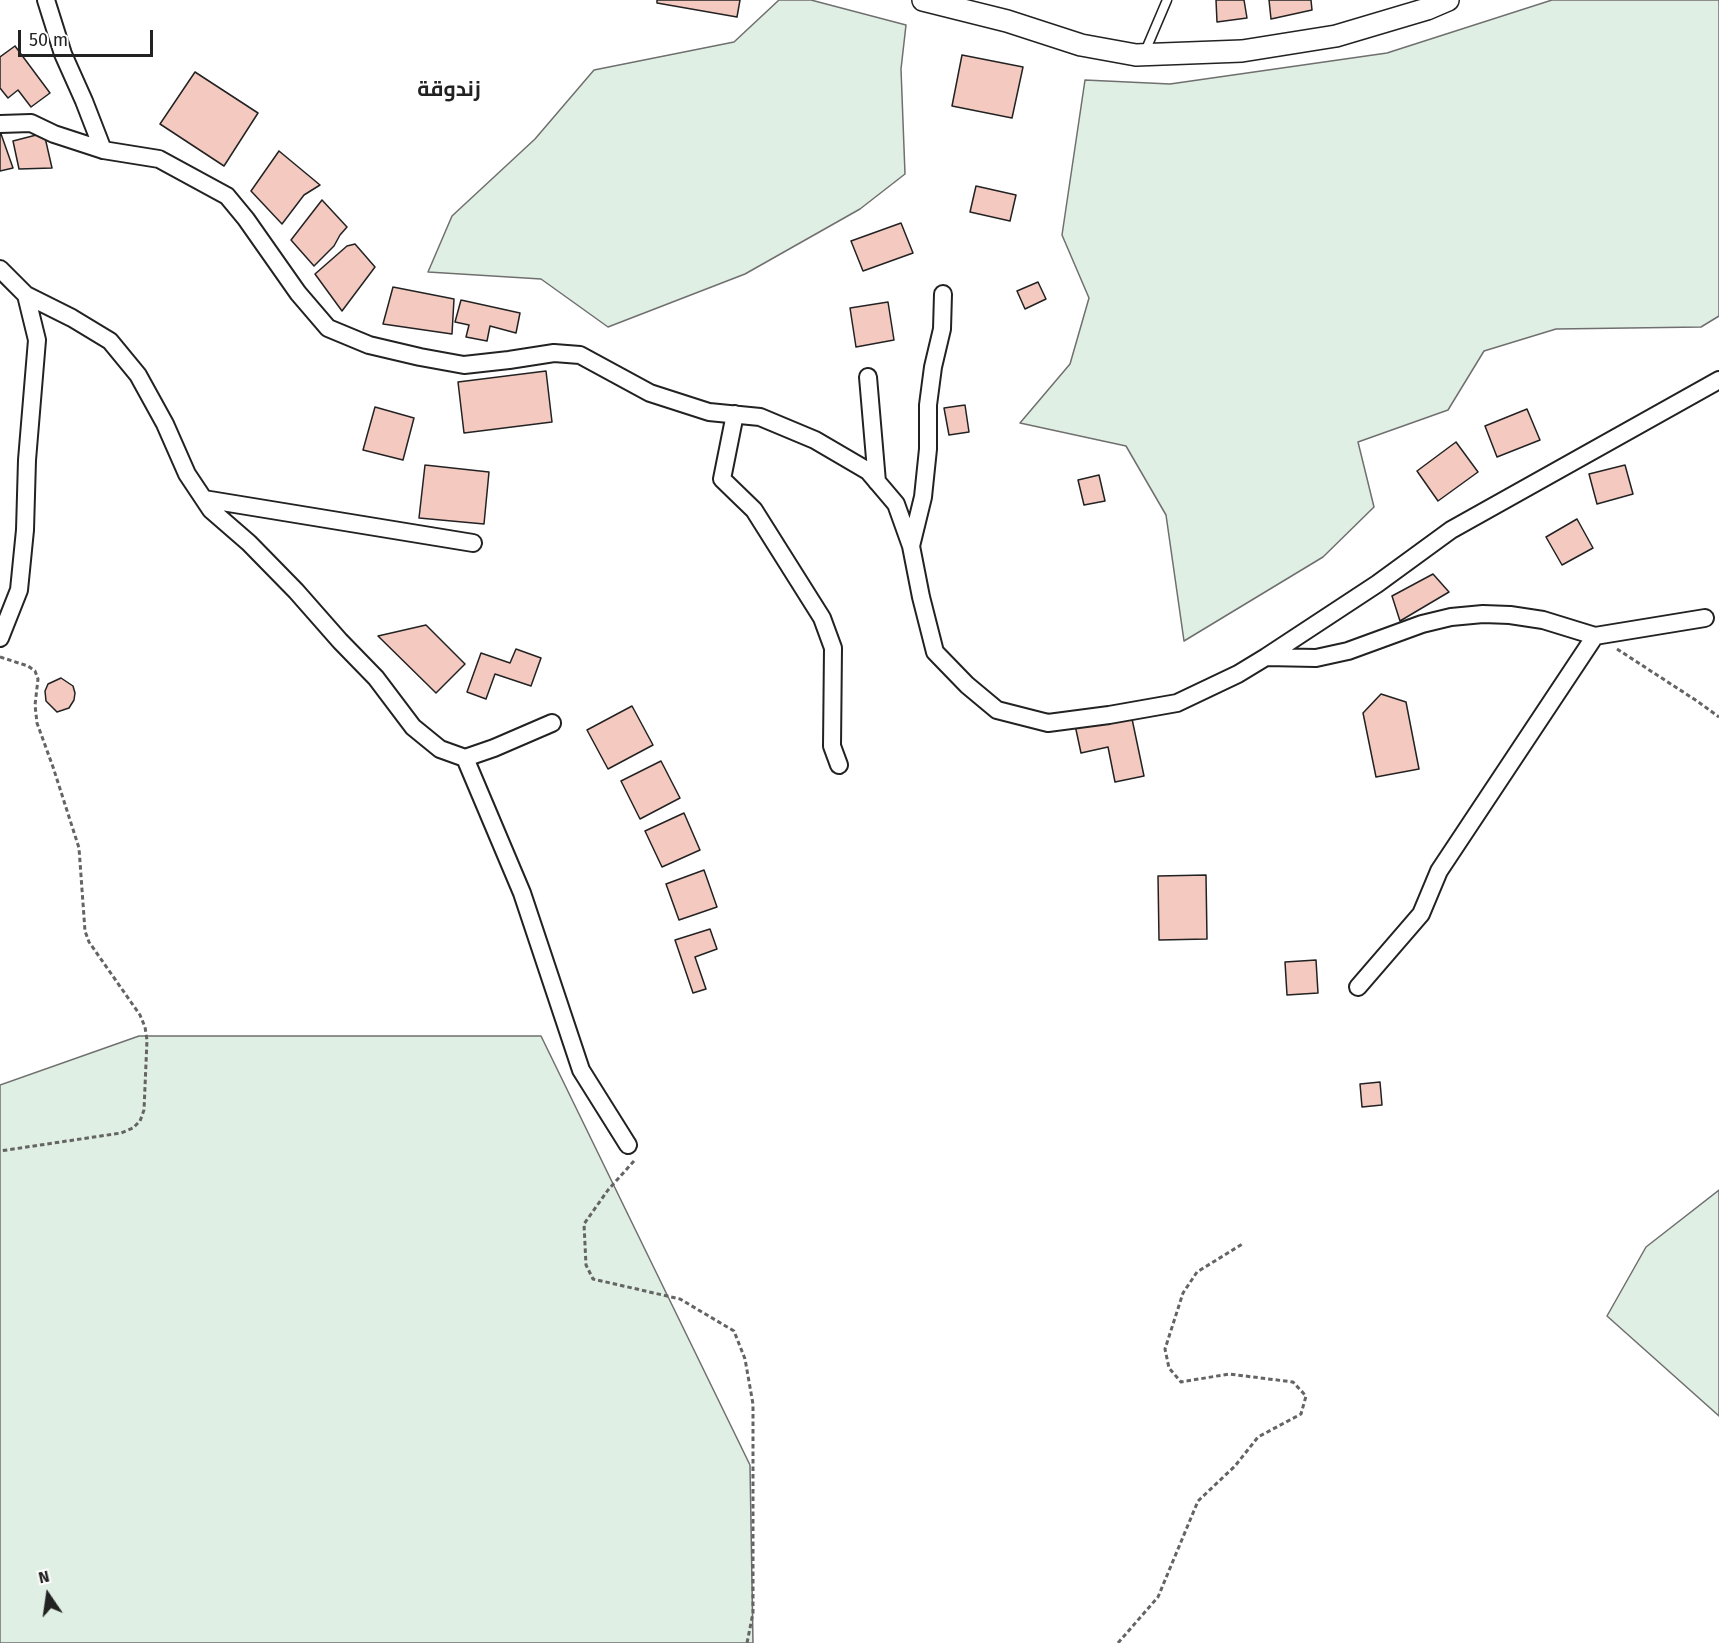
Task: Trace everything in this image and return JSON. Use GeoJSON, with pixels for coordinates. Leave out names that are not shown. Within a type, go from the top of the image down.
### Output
{"type":"FeatureCollection","features":[{"type":"Feature","properties":{"kind":"street"},"geometry":{"type":"LineString","coordinates":[[46,0],[63,54],[103,150]]}},
{"type":"Feature","properties":{"kind":"street"},"geometry":{"type":"LineString","coordinates":[[922,0],[1007,21],[1081,45],[1136,56],[1242,51],[1336,36],[1427,9],[1448,0]]}},
{"type":"Feature","properties":{"kind":"street"},"geometry":{"type":"LineString","coordinates":[[0,124],[31,123],[54,134],[103,150],[159,159],[227,196],[298,293],[328,328],[369,345],[464,364],[554,353],[580,356],[650,393],[709,412],[760,417],[815,440],[868,471],[896,504],[911,546],[934,652],[967,685],[997,710],[1048,723],[1177,703],[1238,674],[1377,584],[1451,530],[1719,380]]}},
{"type":"Feature","properties":{"kind":"street"},"geometry":{"type":"LineString","coordinates":[[0,269],[26,295],[72,318],[110,341],[138,375],[165,423],[187,474],[211,510],[249,543],[296,591],[376,678],[413,727],[440,749],[465,758],[552,723]]}},
{"type":"Feature","properties":{"kind":"street"},"geometry":{"type":"LineString","coordinates":[[911,546],[923,497],[928,449],[928,405],[933,367],[942,328],[943,294]]}},
{"type":"Feature","properties":{"kind":"street"},"geometry":{"type":"LineString","coordinates":[[0,638],[19,590],[25,530],[27,460],[38,340],[26,295]]}},
{"type":"Feature","properties":{"kind":"street"},"geometry":{"type":"LineString","coordinates":[[867,377],[877,482]]}},
{"type":"Feature","properties":{"kind":"street"},"geometry":{"type":"LineString","coordinates":[[735,414],[722,479],[754,510],[822,618],[833,648],[832,746],[839,765]]}},
{"type":"Feature","properties":{"kind":"street"},"geometry":{"type":"LineString","coordinates":[[204,499],[473,543]]}},
{"type":"Feature","properties":{"kind":"street"},"geometry":{"type":"LineString","coordinates":[[1266,657],[1316,658],[1348,651],[1422,624],[1451,617],[1483,614],[1543,620],[1595,636],[1706,618]]}},
{"type":"Feature","properties":{"kind":"street"},"geometry":{"type":"LineString","coordinates":[[1358,987],[1421,914],[1439,871],[1595,636]]}},
{"type":"Feature","properties":{"kind":"street"},"geometry":{"type":"LineString","coordinates":[[465,758],[522,893],[582,1070],[628,1145]]}},
{"type":"Feature","properties":{"kind":"lane"},"geometry":{"type":"LineString","coordinates":[[1144,55],[1167,0]]}},
{"type":"Feature","properties":{"kind":"path"},"geometry":{"type":"LineString","coordinates":[[1595,636],[1719,717]]}},
{"type":"Feature","properties":{"kind":"path"},"geometry":{"type":"LineString","coordinates":[[0,657],[28,666],[35,671],[38,679],[35,705],[37,723],[79,848],[85,931],[89,942],[141,1016],[147,1040],[144,1110],[140,1121],[133,1128],[121,1133],[0,1151]]}},
{"type":"Feature","properties":{"kind":"path"},"geometry":{"type":"LineString","coordinates":[[628,1145],[635,1161],[608,1190],[584,1224],[586,1265],[593,1279],[680,1299],[734,1330],[745,1359],[753,1404],[753,1613],[747,1643]]}},
{"type":"Feature","properties":{"kind":"path"},"geometry":{"type":"LineString","coordinates":[[1118,1643],[1158,1597],[1198,1501],[1235,1466],[1258,1437],[1301,1414],[1306,1396],[1293,1382],[1229,1374],[1181,1382],[1169,1368],[1165,1349],[1183,1293],[1197,1272],[1244,1243]]}},
{"type":"Feature","properties":{"kind":"green space"},"geometry":{"type":"Polygon","coordinates":[[[779,0],[811,0],[906,25],[901,69],[905,174],[860,209],[745,274],[608,327],[541,279],[428,272],[452,216],[535,139],[594,70],[734,42],[779,0]]]}},
{"type":"Feature","properties":{"kind":"green space"},"geometry":{"type":"Polygon","coordinates":[[[1552,0],[1719,0],[1719,316],[1701,327],[1556,329],[1484,351],[1448,410],[1358,442],[1374,507],[1323,557],[1184,641],[1166,515],[1126,446],[1020,423],[1070,364],[1089,298],[1062,235],[1085,80],[1170,84],[1387,53],[1552,0]]]}},
{"type":"Feature","properties":{"kind":"green space"},"geometry":{"type":"Polygon","coordinates":[[[139,1036],[541,1036],[750,1465],[753,1643],[0,1643],[0,1085],[139,1036]]]}},
{"type":"Feature","properties":{"kind":"green space"},"geometry":{"type":"Polygon","coordinates":[[[1719,1190],[1719,1416],[1607,1316],[1646,1247],[1719,1190]]]}},
{"type":"Feature","properties":{"kind":"building"},"geometry":{"type":"Polygon","coordinates":[[[657,0],[740,0],[737,17],[657,3],[657,0]]]}},
{"type":"Feature","properties":{"kind":"building"},"geometry":{"type":"Polygon","coordinates":[[[1216,0],[1244,0],[1247,18],[1217,22],[1216,0]]]}},
{"type":"Feature","properties":{"kind":"building"},"geometry":{"type":"Polygon","coordinates":[[[1269,0],[1311,0],[1312,10],[1271,19],[1269,0]]]}},
{"type":"Feature","properties":{"kind":"building"},"geometry":{"type":"Polygon","coordinates":[[[15,46],[50,93],[31,107],[18,90],[8,98],[0,88],[0,57],[15,46]]]}},
{"type":"Feature","properties":{"kind":"building"},"geometry":{"type":"Polygon","coordinates":[[[962,55],[1023,67],[1012,118],[952,106],[962,55]]]}},
{"type":"Feature","properties":{"kind":"building"},"geometry":{"type":"Polygon","coordinates":[[[195,72],[258,113],[224,166],[160,124],[195,72]]]}},
{"type":"Feature","properties":{"kind":"building"},"geometry":{"type":"Polygon","coordinates":[[[0,131],[13,168],[0,171],[0,131]]]}},
{"type":"Feature","properties":{"kind":"building"},"geometry":{"type":"Polygon","coordinates":[[[44,133],[52,168],[19,169],[13,141],[44,133]]]}},
{"type":"Feature","properties":{"kind":"building"},"geometry":{"type":"Polygon","coordinates":[[[279,151],[320,185],[304,195],[282,224],[251,191],[279,151]]]}},
{"type":"Feature","properties":{"kind":"building"},"geometry":{"type":"Polygon","coordinates":[[[976,186],[1016,195],[1010,221],[970,212],[976,186]]]}},
{"type":"Feature","properties":{"kind":"building"},"geometry":{"type":"Polygon","coordinates":[[[322,200],[347,227],[334,246],[314,266],[291,240],[322,200]]]}},
{"type":"Feature","properties":{"kind":"building"},"geometry":{"type":"Polygon","coordinates":[[[901,223],[913,253],[863,271],[851,241],[901,223]]]}},
{"type":"Feature","properties":{"kind":"building"},"geometry":{"type":"Polygon","coordinates":[[[355,244],[375,267],[342,311],[315,274],[347,246],[355,244]]]}},
{"type":"Feature","properties":{"kind":"building"},"geometry":{"type":"Polygon","coordinates":[[[1038,282],[1046,299],[1025,309],[1017,291],[1038,282]]]}},
{"type":"Feature","properties":{"kind":"building"},"geometry":{"type":"Polygon","coordinates":[[[393,287],[454,299],[452,334],[383,324],[393,287]]]}},
{"type":"Feature","properties":{"kind":"building"},"geometry":{"type":"Polygon","coordinates":[[[461,300],[520,313],[516,333],[490,326],[487,341],[466,337],[469,325],[455,322],[461,300]]]}},
{"type":"Feature","properties":{"kind":"building"},"geometry":{"type":"Polygon","coordinates":[[[888,302],[894,340],[856,347],[850,308],[888,302]]]}},
{"type":"Feature","properties":{"kind":"building"},"geometry":{"type":"Polygon","coordinates":[[[546,371],[552,422],[464,433],[458,382],[546,371]]]}},
{"type":"Feature","properties":{"kind":"building"},"geometry":{"type":"Polygon","coordinates":[[[965,405],[969,432],[949,435],[944,408],[965,405]]]}},
{"type":"Feature","properties":{"kind":"building"},"geometry":{"type":"Polygon","coordinates":[[[375,407],[414,418],[403,460],[363,450],[375,407]]]}},
{"type":"Feature","properties":{"kind":"building"},"geometry":{"type":"Polygon","coordinates":[[[1527,409],[1540,440],[1497,457],[1485,426],[1527,409]]]}},
{"type":"Feature","properties":{"kind":"building"},"geometry":{"type":"Polygon","coordinates":[[[1456,442],[1478,472],[1438,501],[1417,471],[1456,442]]]}},
{"type":"Feature","properties":{"kind":"building"},"geometry":{"type":"Polygon","coordinates":[[[425,465],[489,472],[484,524],[419,518],[425,465]]]}},
{"type":"Feature","properties":{"kind":"building"},"geometry":{"type":"Polygon","coordinates":[[[1625,465],[1633,494],[1597,504],[1589,474],[1625,465]]]}},
{"type":"Feature","properties":{"kind":"building"},"geometry":{"type":"Polygon","coordinates":[[[1099,475],[1105,501],[1084,505],[1078,480],[1099,475]]]}},
{"type":"Feature","properties":{"kind":"building"},"geometry":{"type":"Polygon","coordinates":[[[1577,519],[1593,548],[1562,565],[1546,537],[1577,519]]]}},
{"type":"Feature","properties":{"kind":"building"},"geometry":{"type":"Polygon","coordinates":[[[1433,574],[1449,592],[1400,621],[1392,596],[1433,574]]]}},
{"type":"Feature","properties":{"kind":"building"},"geometry":{"type":"Polygon","coordinates":[[[426,625],[465,664],[436,693],[378,636],[426,625]]]}},
{"type":"Feature","properties":{"kind":"building"},"geometry":{"type":"Polygon","coordinates":[[[516,649],[541,658],[531,686],[495,674],[486,699],[467,692],[481,653],[510,663],[516,649]]]}},
{"type":"Feature","properties":{"kind":"building"},"geometry":{"type":"Polygon","coordinates":[[[61,678],[73,686],[75,693],[69,708],[57,712],[46,701],[45,691],[48,684],[61,678]]]}},
{"type":"Feature","properties":{"kind":"building"},"geometry":{"type":"Polygon","coordinates":[[[1381,694],[1406,702],[1419,769],[1376,777],[1363,713],[1381,694]]]}},
{"type":"Feature","properties":{"kind":"building"},"geometry":{"type":"Polygon","coordinates":[[[632,706],[653,745],[608,769],[587,730],[632,706]]]}},
{"type":"Feature","properties":{"kind":"building"},"geometry":{"type":"Polygon","coordinates":[[[1131,714],[1144,776],[1115,782],[1108,747],[1081,753],[1075,725],[1131,714]]]}},
{"type":"Feature","properties":{"kind":"building"},"geometry":{"type":"Polygon","coordinates":[[[661,761],[680,798],[640,819],[621,781],[661,761]]]}},
{"type":"Feature","properties":{"kind":"building"},"geometry":{"type":"Polygon","coordinates":[[[684,813],[700,850],[662,867],[645,831],[684,813]]]}},
{"type":"Feature","properties":{"kind":"building"},"geometry":{"type":"Polygon","coordinates":[[[704,870],[717,907],[679,920],[666,884],[704,870]]]}},
{"type":"Feature","properties":{"kind":"building"},"geometry":{"type":"Polygon","coordinates":[[[1206,875],[1207,939],[1159,940],[1158,876],[1206,875]]]}},
{"type":"Feature","properties":{"kind":"building"},"geometry":{"type":"Polygon","coordinates":[[[710,929],[717,949],[695,957],[706,989],[693,993],[675,940],[710,929]]]}},
{"type":"Feature","properties":{"kind":"building"},"geometry":{"type":"Polygon","coordinates":[[[1316,960],[1318,993],[1287,995],[1285,962],[1316,960]]]}},
{"type":"Feature","properties":{"kind":"building"},"geometry":{"type":"Polygon","coordinates":[[[1380,1082],[1382,1105],[1362,1107],[1360,1084],[1380,1082]]]}},
{"type":"Feature","properties":{"kind":"district","name":"زندوقة"},"geometry":{"type":"Point","coordinates":[449,90]}}]}
